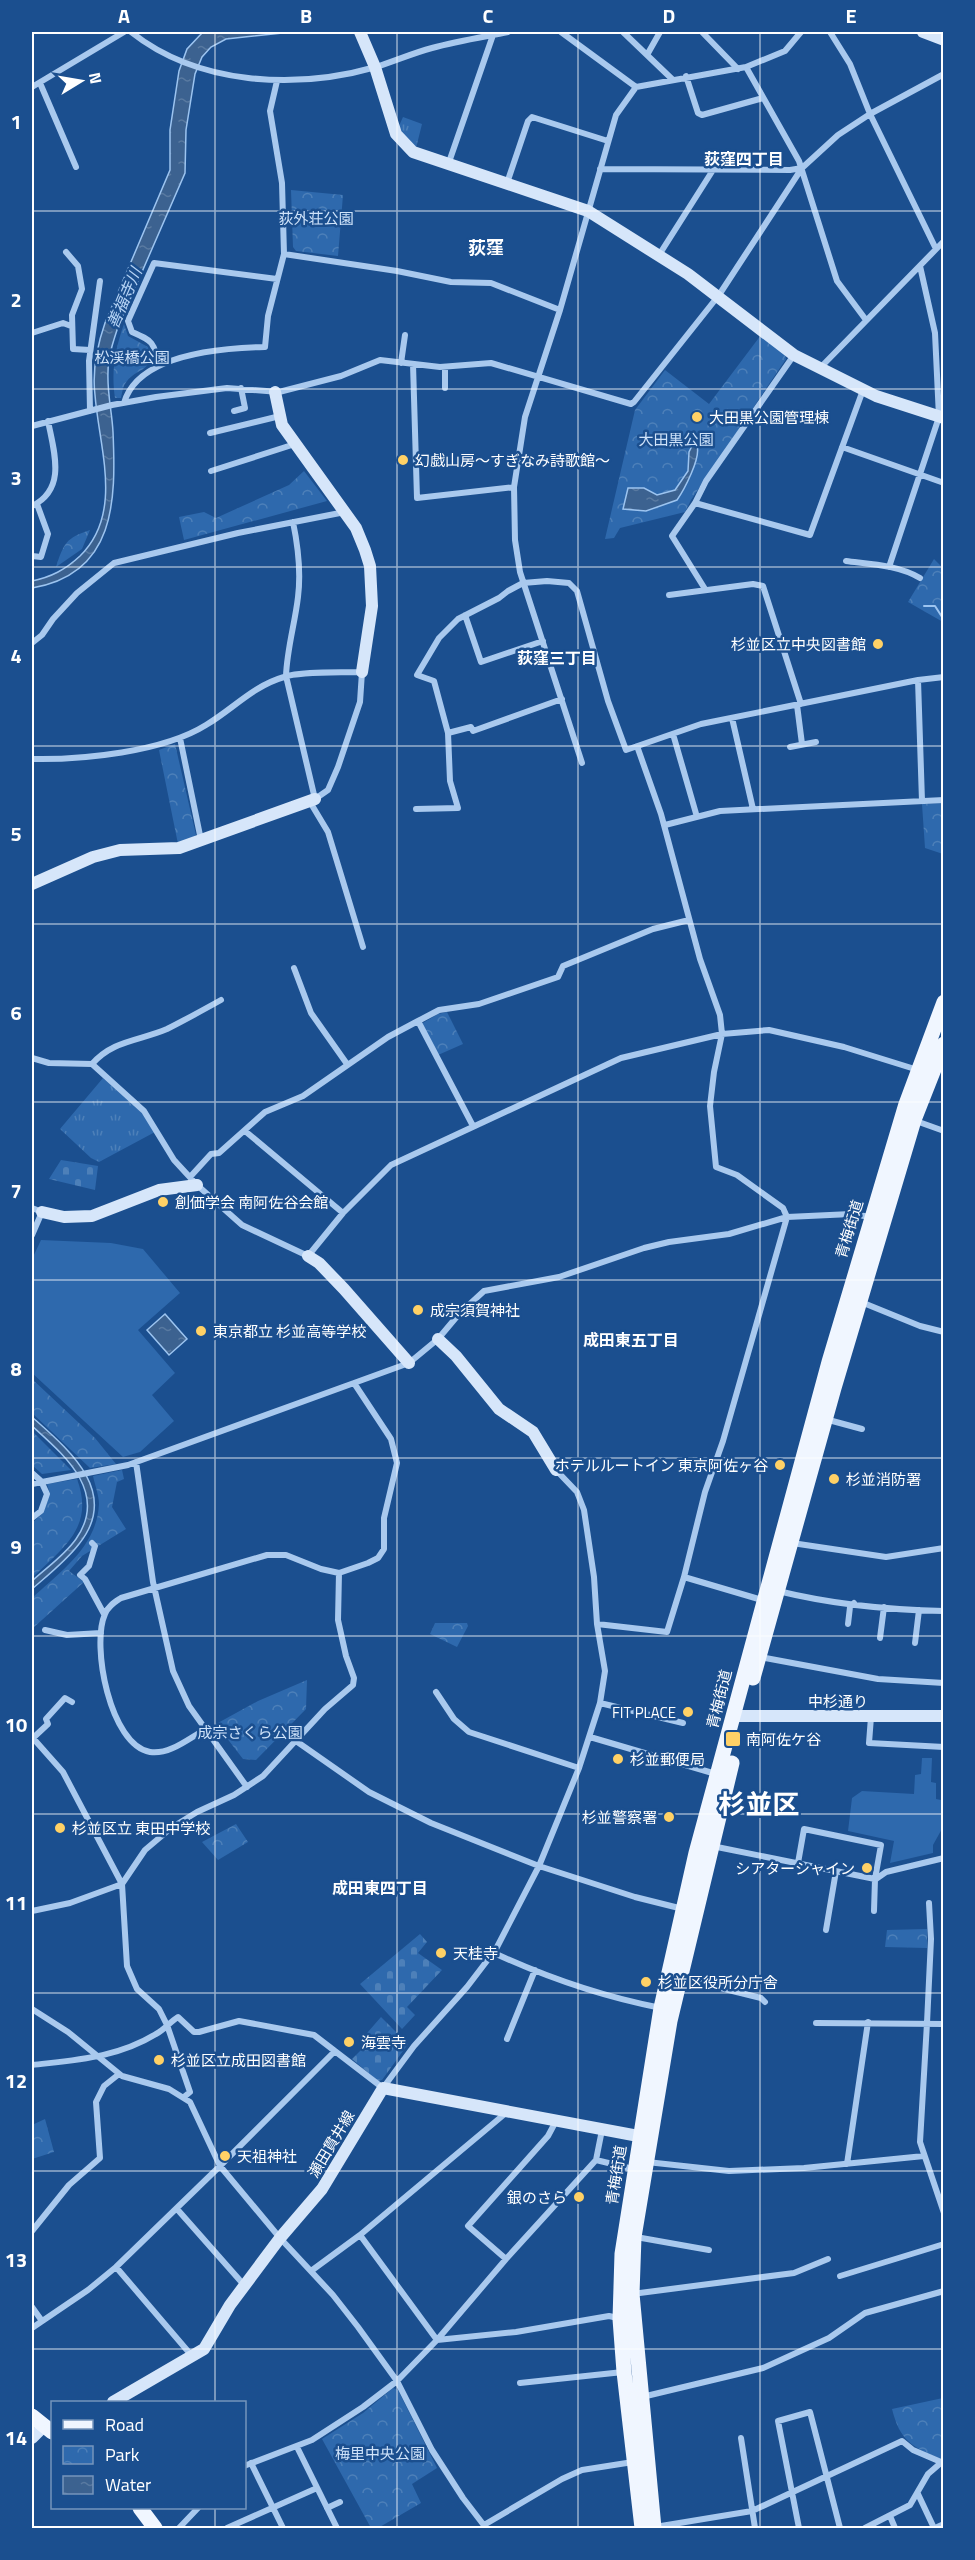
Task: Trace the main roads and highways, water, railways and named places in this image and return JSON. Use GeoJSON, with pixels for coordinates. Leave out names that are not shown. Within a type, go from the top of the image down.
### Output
{"type":"FeatureCollection","features":[{"type":"Feature","properties":{"kind":"main road","name":"青梅街道"},"geometry":{"type":"LineString","coordinates":[[650,2528],[636,2462],[632,2294],[634,2236],[641,2166],[662,2008],[691,1907],[712,1846],[763,1600],[829,1362],[918,1070],[944,1002]]}},
{"type":"Feature","properties":{"kind":"main road","name":"青梅街道"},"geometry":{"type":"LineString","coordinates":[[645,2138],[679,1978],[691,1907],[696,1853],[718,1775],[759,1657],[825,1419],[914,1120],[944,1044]]}},
{"type":"Feature","properties":{"kind":"main road","name":"青梅街道"},"geometry":{"type":"LineString","coordinates":[[641,2166],[622,2254],[620,2319],[624,2372],[633,2399],[650,2528]]}},
{"type":"Feature","properties":{"kind":"main road"},"geometry":{"type":"LineString","coordinates":[[32,2416],[48,2429]]}},
{"type":"Feature","properties":{"kind":"main road"},"geometry":{"type":"LineString","coordinates":[[141,2509],[155,2529]]}},
{"type":"Feature","properties":{"kind":"water","name":"善福寺川"},"geometry":{"type":"Polygon","coordinates":[[[203,32],[292,32],[226,39],[211,47],[202,57],[195,74],[186,130],[185,173],[118,327],[110,355],[108,380],[114,458],[111,508],[105,530],[95,550],[81,567],[60,580],[32,588],[32,581],[57,572],[80,556],[93,539],[101,520],[106,479],[94,386],[98,349],[105,323],[170,170],[170,130],[179,71],[187,49],[203,32]]]}},
{"type":"Feature","properties":{"kind":"water"},"geometry":{"type":"Polygon","coordinates":[[[693,444],[697,446],[697,458],[677,500],[646,511],[623,509],[628,488],[644,488],[657,495],[675,490],[688,471],[689,452],[693,444]]]}},
{"type":"Feature","properties":{"kind":"water"},"geometry":{"type":"Polygon","coordinates":[[[165,1314],[187,1339],[169,1355],[147,1330],[165,1314]]]}},
{"type":"Feature","properties":{"kind":"water"},"geometry":{"type":"Polygon","coordinates":[[[32,1417],[60,1443],[85,1473],[92,1489],[94,1507],[91,1525],[79,1544],[63,1562],[32,1589],[32,1581],[72,1545],[85,1522],[88,1506],[85,1490],[78,1476],[69,1462],[32,1426],[32,1417]]]}},
{"type":"Feature","properties":{"kind":"waterway"},"geometry":{"type":"LineString","coordinates":[[924,606],[935,606],[944,620]]}},
{"type":"Feature","properties":{"kind":"place","name":"大田黒公園管理棟"},"geometry":{"type":"Point","coordinates":[697,417]}},
{"type":"Feature","properties":{"kind":"place","name":"幻戯山房～すぎなみ詩歌館～"},"geometry":{"type":"Point","coordinates":[403,460]}},
{"type":"Feature","properties":{"kind":"place","name":"杉並区立中央図書館"},"geometry":{"type":"Point","coordinates":[878,644]}},
{"type":"Feature","properties":{"kind":"place","name":"創価学会 南阿佐谷会館"},"geometry":{"type":"Point","coordinates":[163,1202]}},
{"type":"Feature","properties":{"kind":"place","name":"成宗須賀神社"},"geometry":{"type":"Point","coordinates":[418,1310]}},
{"type":"Feature","properties":{"kind":"place","name":"東京都立 杉並高等学校"},"geometry":{"type":"Point","coordinates":[201,1331]}},
{"type":"Feature","properties":{"kind":"place","name":"ホテルルートイン 東京阿佐ヶ谷"},"geometry":{"type":"Point","coordinates":[780,1465]}},
{"type":"Feature","properties":{"kind":"place","name":"杉並消防署"},"geometry":{"type":"Point","coordinates":[834,1479]}},
{"type":"Feature","properties":{"kind":"place","name":"FIT PLACE"},"geometry":{"type":"Point","coordinates":[688,1712]}},
{"type":"Feature","properties":{"kind":"place","name":"南阿佐ケ谷"},"geometry":{"type":"Point","coordinates":[733,1739]}},
{"type":"Feature","properties":{"kind":"place","name":"杉並郵便局"},"geometry":{"type":"Point","coordinates":[618,1759]}},
{"type":"Feature","properties":{"kind":"place","name":"杉並警察署"},"geometry":{"type":"Point","coordinates":[669,1817]}},
{"type":"Feature","properties":{"kind":"place","name":"杉並区立 東田中学校"},"geometry":{"type":"Point","coordinates":[60,1828]}},
{"type":"Feature","properties":{"kind":"place","name":"シアターシャイン"},"geometry":{"type":"Point","coordinates":[867,1868]}},
{"type":"Feature","properties":{"kind":"place","name":"天桂寺"},"geometry":{"type":"Point","coordinates":[441,1953]}},
{"type":"Feature","properties":{"kind":"place","name":"杉並区役所分庁舎"},"geometry":{"type":"Point","coordinates":[646,1982]}},
{"type":"Feature","properties":{"kind":"place","name":"海雲寺"},"geometry":{"type":"Point","coordinates":[349,2042]}},
{"type":"Feature","properties":{"kind":"place","name":"杉並区立成田図書館"},"geometry":{"type":"Point","coordinates":[159,2060]}},
{"type":"Feature","properties":{"kind":"place","name":"天祖神社"},"geometry":{"type":"Point","coordinates":[225,2156]}},
{"type":"Feature","properties":{"kind":"place","name":"銀のさら"},"geometry":{"type":"Point","coordinates":[579,2197]}},
{"type":"Feature","properties":{"kind":"district","name":"荻窪四丁目"},"geometry":{"type":"Point","coordinates":[744,159]}},
{"type":"Feature","properties":{"kind":"district","name":"荻窪"},"geometry":{"type":"Point","coordinates":[486,247]}},
{"type":"Feature","properties":{"kind":"district","name":"荻窪三丁目"},"geometry":{"type":"Point","coordinates":[557,658]}},
{"type":"Feature","properties":{"kind":"district","name":"成田東五丁目"},"geometry":{"type":"Point","coordinates":[631,1340]}},
{"type":"Feature","properties":{"kind":"district","name":"杉並区"},"geometry":{"type":"Point","coordinates":[759,1803]}},
{"type":"Feature","properties":{"kind":"district","name":"成田東四丁目"},"geometry":{"type":"Point","coordinates":[380,1888]}},
{"type":"Feature","properties":{"kind":"park label","name":"荻外荘公園"},"geometry":{"type":"Point","coordinates":[316,218]}},
{"type":"Feature","properties":{"kind":"park label","name":"松渓橋公園"},"geometry":{"type":"Point","coordinates":[132,357]}},
{"type":"Feature","properties":{"kind":"park label","name":"大田黒公園"},"geometry":{"type":"Point","coordinates":[676,439]}},
{"type":"Feature","properties":{"kind":"park label","name":"成宗さくら公園"},"geometry":{"type":"Point","coordinates":[250,1732]}},
{"type":"Feature","properties":{"kind":"park label","name":"梅里中央公園"},"geometry":{"type":"Point","coordinates":[380,2453]}}]}
